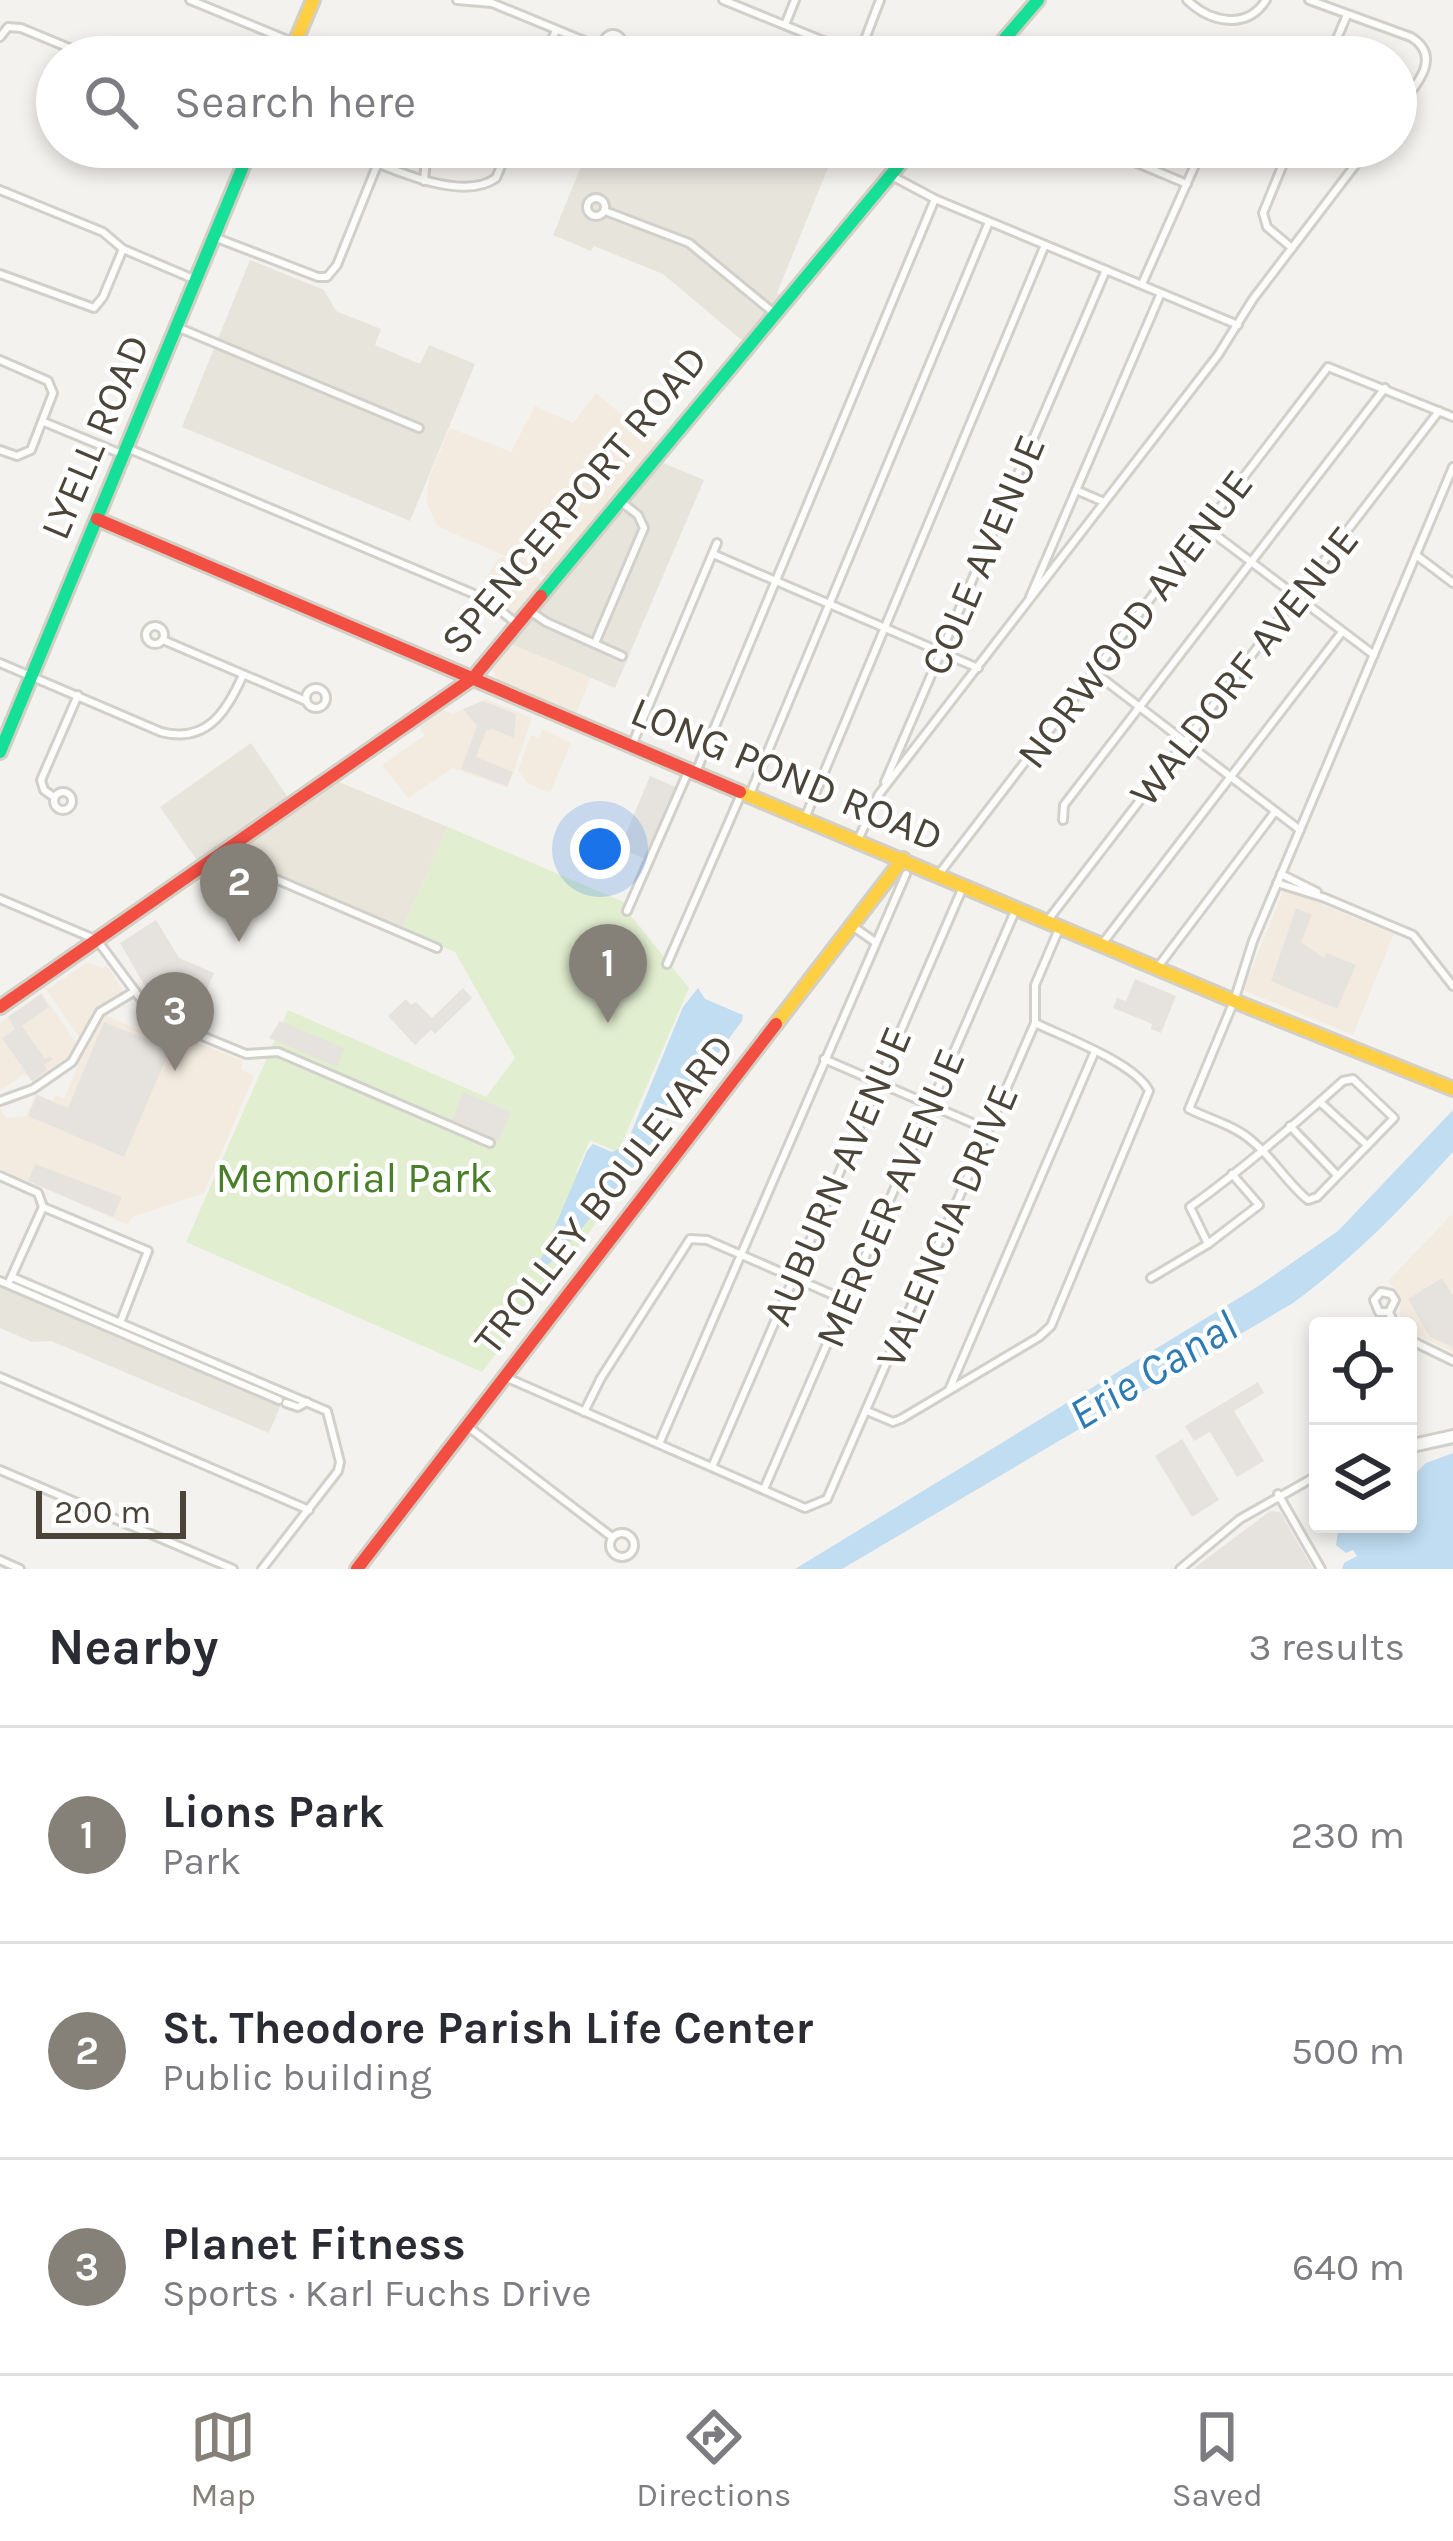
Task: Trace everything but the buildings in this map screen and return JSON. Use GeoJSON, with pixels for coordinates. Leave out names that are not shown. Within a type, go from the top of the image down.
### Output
{"type":"FeatureCollection","features":[{"type":"Feature","properties":{"kind":"main road"},"geometry":{"type":"LineString","coordinates":[[298,36],[313,0]]}},
{"type":"Feature","properties":{"kind":"main road"},"geometry":{"type":"LineString","coordinates":[[1007,36],[1038,0]]}},
{"type":"Feature","properties":{"kind":"main road","name":"LYELL ROAD"},"geometry":{"type":"LineString","coordinates":[[0,752],[242,168]]}},
{"type":"Feature","properties":{"kind":"main road","name":"SPENCERPORT ROAD"},"geometry":{"type":"LineString","coordinates":[[0,1007],[473,678],[896,168]]}},
{"type":"Feature","properties":{"kind":"main road","name":"LONG POND ROAD"},"geometry":{"type":"LineString","coordinates":[[97,519],[1453,1089]]}},
{"type":"Feature","properties":{"kind":"main road","name":"TROLLEY BOULEVARD"},"geometry":{"type":"LineString","coordinates":[[357,1569],[903,859]]}},
{"type":"Feature","properties":{"kind":"street"},"geometry":{"type":"LineString","coordinates":[[190,0],[278,36]]}},
{"type":"Feature","properties":{"kind":"street"},"geometry":{"type":"LineString","coordinates":[[457,0],[492,3],[571,36]]}},
{"type":"Feature","properties":{"kind":"street"},"geometry":{"type":"LineString","coordinates":[[723,0],[812,36]]}},
{"type":"Feature","properties":{"kind":"street"},"geometry":{"type":"LineString","coordinates":[[785,25],[795,0]]}},
{"type":"Feature","properties":{"kind":"street"},"geometry":{"type":"LineString","coordinates":[[868,36],[880,0]]}},
{"type":"Feature","properties":{"kind":"street"},"geometry":{"type":"LineString","coordinates":[[1187,0],[1203,12],[1230,21],[1254,15],[1266,0]]}},
{"type":"Feature","properties":{"kind":"street"},"geometry":{"type":"LineString","coordinates":[[1309,0],[1408,36]]}},
{"type":"Feature","properties":{"kind":"street"},"geometry":{"type":"LineString","coordinates":[[1338,36],[1347,15]]}},
{"type":"Feature","properties":{"kind":"street"},"geometry":{"type":"LineString","coordinates":[[0,37],[8,27],[40,36]]}},
{"type":"Feature","properties":{"kind":"street"},"geometry":{"type":"LineString","coordinates":[[554,36],[556,30]]}},
{"type":"Feature","properties":{"kind":"street"},"geometry":{"type":"LineString","coordinates":[[1417,42],[1427,59],[1417,82]]}},
{"type":"Feature","properties":{"kind":"street"},"geometry":{"type":"LineString","coordinates":[[214,236],[327,277],[337,265],[376,168]]}},
{"type":"Feature","properties":{"kind":"street"},"geometry":{"type":"LineString","coordinates":[[391,168],[424,181],[487,184],[500,168]]}},
{"type":"Feature","properties":{"kind":"street"},"geometry":{"type":"LineString","coordinates":[[424,181],[425,168]]}},
{"type":"Feature","properties":{"kind":"street"},"geometry":{"type":"LineString","coordinates":[[1149,168],[1187,184]]}},
{"type":"Feature","properties":{"kind":"street"},"geometry":{"type":"LineString","coordinates":[[1142,284],[1194,168]]}},
{"type":"Feature","properties":{"kind":"street"},"geometry":{"type":"LineString","coordinates":[[1282,168],[1264,212],[1267,227],[1292,248]]}},
{"type":"Feature","properties":{"kind":"street"},"geometry":{"type":"LineString","coordinates":[[880,793],[1353,168]]}},
{"type":"Feature","properties":{"kind":"street"},"geometry":{"type":"LineString","coordinates":[[890,175],[935,199],[1238,325]]}},
{"type":"Feature","properties":{"kind":"street"},"geometry":{"type":"LineString","coordinates":[[0,190],[103,232],[123,249],[196,280]]}},
{"type":"Feature","properties":{"kind":"street"},"geometry":{"type":"LineString","coordinates":[[627,911],[693,770],[935,199]]}},
{"type":"Feature","properties":{"kind":"street"},"geometry":{"type":"LineString","coordinates":[[605,211],[688,243],[774,313]]}},
{"type":"Feature","properties":{"kind":"street"},"geometry":{"type":"LineString","coordinates":[[667,964],[831,604],[989,222]]}},
{"type":"Feature","properties":{"kind":"street"},"geometry":{"type":"LineString","coordinates":[[805,818],[1045,245]]}},
{"type":"Feature","properties":{"kind":"street"},"geometry":{"type":"LineString","coordinates":[[0,274],[94,308],[123,249]]}},
{"type":"Feature","properties":{"kind":"street","name":"COLE AVENUE"},"geometry":{"type":"LineString","coordinates":[[858,840],[1106,270]]}},
{"type":"Feature","properties":{"kind":"street"},"geometry":{"type":"LineString","coordinates":[[1026,606],[1160,293]]}},
{"type":"Feature","properties":{"kind":"street"},"geometry":{"type":"LineString","coordinates":[[177,327],[419,428]]}},
{"type":"Feature","properties":{"kind":"street"},"geometry":{"type":"LineString","coordinates":[[0,360],[52,386],[52,398],[27,454],[0,450]]}},
{"type":"Feature","properties":{"kind":"street","name":"NORWOOD AVENUE"},"geometry":{"type":"LineString","coordinates":[[939,874],[1332,365],[1385,388]]}},
{"type":"Feature","properties":{"kind":"street"},"geometry":{"type":"LineString","coordinates":[[1063,820],[1064,805],[1385,388],[1453,417]]}},
{"type":"Feature","properties":{"kind":"street","name":"WALDORF AVENUE"},"geometry":{"type":"LineString","coordinates":[[1054,923],[1184,742],[1439,411]]}},
{"type":"Feature","properties":{"kind":"street"},"geometry":{"type":"LineString","coordinates":[[43,422],[486,599],[519,625]]}},
{"type":"Feature","properties":{"kind":"street"},"geometry":{"type":"LineString","coordinates":[[1208,1244],[1190,1207],[1262,1150],[1348,1078],[1394,1118],[1308,1200],[1262,1150],[1249,1137],[1189,1109],[1279,879],[1453,467]]}},
{"type":"Feature","properties":{"kind":"street"},"geometry":{"type":"LineString","coordinates":[[1076,490],[1104,502]]}},
{"type":"Feature","properties":{"kind":"street"},"geometry":{"type":"LineString","coordinates":[[595,643],[644,528],[638,515],[620,501]]}},
{"type":"Feature","properties":{"kind":"street"},"geometry":{"type":"LineString","coordinates":[[1205,527],[1374,655]]}},
{"type":"Feature","properties":{"kind":"street"},"geometry":{"type":"LineString","coordinates":[[632,745],[717,543]]}},
{"type":"Feature","properties":{"kind":"street"},"geometry":{"type":"LineString","coordinates":[[713,554],[978,668]]}},
{"type":"Feature","properties":{"kind":"street"},"geometry":{"type":"LineString","coordinates":[[1416,555],[1453,583]]}},
{"type":"Feature","properties":{"kind":"street"},"geometry":{"type":"LineString","coordinates":[[530,611],[622,656]]}},
{"type":"Feature","properties":{"kind":"street"},"geometry":{"type":"LineString","coordinates":[[1102,944],[1342,632]]}},
{"type":"Feature","properties":{"kind":"street"},"geometry":{"type":"LineString","coordinates":[[163,640],[306,701]]}},
{"type":"Feature","properties":{"kind":"street"},"geometry":{"type":"LineString","coordinates":[[0,663],[161,731],[190,734],[224,715],[243,675]]}},
{"type":"Feature","properties":{"kind":"street"},"geometry":{"type":"LineString","coordinates":[[1094,673],[1300,830]]}},
{"type":"Feature","properties":{"kind":"street"},"geometry":{"type":"LineString","coordinates":[[55,797],[44,790],[41,780],[78,695]]}},
{"type":"Feature","properties":{"kind":"street"},"geometry":{"type":"LineString","coordinates":[[1157,968],[1275,812]]}},
{"type":"Feature","properties":{"kind":"street"},"geometry":{"type":"LineString","coordinates":[[219,854],[437,947]]}},
{"type":"Feature","properties":{"kind":"street"},"geometry":{"type":"LineString","coordinates":[[659,1444],[906,874]]}},
{"type":"Feature","properties":{"kind":"street"},"geometry":{"type":"LineString","coordinates":[[1279,879],[1413,935],[1453,986]]}},
{"type":"Feature","properties":{"kind":"street","name":"AUBURN AVENUE"},"geometry":{"type":"LineString","coordinates":[[712,1467],[964,885]]}},
{"type":"Feature","properties":{"kind":"street"},"geometry":{"type":"LineString","coordinates":[[0,899],[97,940],[152,1010],[184,1029],[246,1054],[274,1050],[490,1143]]}},
{"type":"Feature","properties":{"kind":"street","name":"MERCER AVENUE"},"geometry":{"type":"LineString","coordinates":[[764,1490],[1017,907]]}},
{"type":"Feature","properties":{"kind":"street","name":"VALENCIA DRIVE"},"geometry":{"type":"LineString","coordinates":[[764,1490],[805,1508],[831,1493],[1035,1023],[1035,986],[1054,923]]}},
{"type":"Feature","properties":{"kind":"street"},"geometry":{"type":"LineString","coordinates":[[851,926],[875,942]]}},
{"type":"Feature","properties":{"kind":"street"},"geometry":{"type":"LineString","coordinates":[[0,1101],[33,1089],[72,1062],[100,1012],[135,991]]}},
{"type":"Feature","properties":{"kind":"street"},"geometry":{"type":"LineString","coordinates":[[867,1411],[893,1421],[1051,1326],[1149,1091],[1144,1082],[1094,1051],[1035,1023]]}},
{"type":"Feature","properties":{"kind":"street"},"geometry":{"type":"LineString","coordinates":[[948,1391],[1094,1051]]}},
{"type":"Feature","properties":{"kind":"street"},"geometry":{"type":"LineString","coordinates":[[824,1059],[988,1130]]}},
{"type":"Feature","properties":{"kind":"street"},"geometry":{"type":"LineString","coordinates":[[1318,1101],[1366,1144]]}},
{"type":"Feature","properties":{"kind":"street"},"geometry":{"type":"LineString","coordinates":[[1291,1126],[1337,1175]]}},
{"type":"Feature","properties":{"kind":"street"},"geometry":{"type":"LineString","coordinates":[[1151,1278],[1208,1244],[1259,1204],[1232,1174]]}},
{"type":"Feature","properties":{"kind":"street"},"geometry":{"type":"LineString","coordinates":[[0,1176],[38,1193],[43,1207],[7,1281]]}},
{"type":"Feature","properties":{"kind":"street"},"geometry":{"type":"LineString","coordinates":[[43,1207],[150,1253],[120,1323]]}},
{"type":"Feature","properties":{"kind":"street"},"geometry":{"type":"LineString","coordinates":[[584,1412],[687,1242],[700,1237],[845,1300]]}},
{"type":"Feature","properties":{"kind":"street"},"geometry":{"type":"LineString","coordinates":[[7,1281],[328,1411],[340,1466],[262,1569]]}},
{"type":"Feature","properties":{"kind":"street"},"geometry":{"type":"LineString","coordinates":[[7,1281],[282,1401],[298,1407],[307,1402]]}},
{"type":"Feature","properties":{"kind":"street"},"geometry":{"type":"LineString","coordinates":[[1389,1312],[1391,1317]]}},
{"type":"Feature","properties":{"kind":"street"},"geometry":{"type":"LineString","coordinates":[[1417,1343],[1453,1360]]}},
{"type":"Feature","properties":{"kind":"street"},"geometry":{"type":"LineString","coordinates":[[0,1377],[309,1510]]}},
{"type":"Feature","properties":{"kind":"street"},"geometry":{"type":"LineString","coordinates":[[505,1377],[764,1490]]}},
{"type":"Feature","properties":{"kind":"street"},"geometry":{"type":"LineString","coordinates":[[467,1426],[612,1538]]}},
{"type":"Feature","properties":{"kind":"street"},"geometry":{"type":"LineString","coordinates":[[1417,1444],[1453,1436]]}},
{"type":"Feature","properties":{"kind":"street"},"geometry":{"type":"LineString","coordinates":[[0,1470],[233,1569]]}},
{"type":"Feature","properties":{"kind":"street"},"geometry":{"type":"LineString","coordinates":[[1180,1569],[1227,1529],[1309,1479]]}},
{"type":"Feature","properties":{"kind":"street"},"geometry":{"type":"LineString","coordinates":[[1278,1494],[1321,1569]]}},
{"type":"Feature","properties":{"kind":"street"},"geometry":{"type":"LineString","coordinates":[[619,1533],[630,1535],[632,1553],[614,1554],[612,1538],[619,1533]]}},
{"type":"Feature","properties":{"kind":"street"},"geometry":{"type":"LineString","coordinates":[[0,1560],[20,1569]]}},
{"type":"Feature","properties":{"kind":"shaded area"},"geometry":{"type":"Polygon","coordinates":[[[580,168],[828,168],[777,293],[783,296],[744,342],[663,274],[553,235],[580,168]]]}},
{"type":"Feature","properties":{"kind":"shaded area"},"geometry":{"type":"Polygon","coordinates":[[[250,260],[324,290],[336,311],[381,329],[375,345],[420,364],[429,345],[475,364],[410,521],[182,427],[250,260]]]}},
{"type":"Feature","properties":{"kind":"shaded area"},"geometry":{"type":"Polygon","coordinates":[[[596,393],[658,445],[546,577],[525,565],[542,582],[514,615],[477,590],[500,557],[514,560],[437,526],[426,501],[430,475],[450,428],[511,452],[535,406],[573,423],[596,393]]]}},
{"type":"Feature","properties":{"kind":"shaded area"},"geometry":{"type":"Polygon","coordinates":[[[663,463],[704,480],[615,688],[511,644],[663,463]]]}},
{"type":"Feature","properties":{"kind":"shaded area"},"geometry":{"type":"Polygon","coordinates":[[[511,644],[591,678],[576,713],[496,679],[493,669],[511,644]]]}},
{"type":"Feature","properties":{"kind":"shaded area"},"geometry":{"type":"Polygon","coordinates":[[[486,699],[532,718],[508,788],[453,768],[408,798],[382,765],[424,736],[420,727],[443,710],[453,714],[486,699]]]}},
{"type":"Feature","properties":{"kind":"shaded area"},"geometry":{"type":"Polygon","coordinates":[[[483,701],[516,714],[514,738],[486,731],[476,757],[513,772],[507,786],[461,769],[477,726],[463,709],[483,701]]]}},
{"type":"Feature","properties":{"kind":"shaded area"},"geometry":{"type":"Polygon","coordinates":[[[543,729],[571,743],[550,793],[527,783],[518,770],[531,735],[539,738],[543,729]]]}},
{"type":"Feature","properties":{"kind":"shaded area"},"geometry":{"type":"Polygon","coordinates":[[[251,743],[289,799],[198,862],[160,807],[251,743]]]}},
{"type":"Feature","properties":{"kind":"shaded area"},"geometry":{"type":"Polygon","coordinates":[[[650,776],[678,788],[647,860],[620,848],[650,776]]]}},
{"type":"Feature","properties":{"kind":"shaded area"},"geometry":{"type":"Polygon","coordinates":[[[334,780],[448,827],[402,929],[233,852],[334,780]]]}},
{"type":"Feature","properties":{"kind":"shaded area"},"geometry":{"type":"Polygon","coordinates":[[[1284,889],[1394,934],[1353,1035],[1243,990],[1284,889]]]}},
{"type":"Feature","properties":{"kind":"shaded area"},"geometry":{"type":"Polygon","coordinates":[[[1296,908],[1312,915],[1301,942],[1324,958],[1327,953],[1356,965],[1337,1009],[1271,981],[1296,908]]]}},
{"type":"Feature","properties":{"kind":"shaded area"},"geometry":{"type":"Polygon","coordinates":[[[156,920],[179,958],[214,973],[191,1025],[160,1012],[120,943],[156,920]]]}},
{"type":"Feature","properties":{"kind":"shaded area"},"geometry":{"type":"Polygon","coordinates":[[[606,935],[639,953],[628,986],[588,967],[606,935]]]}},
{"type":"Feature","properties":{"kind":"shaded area"},"geometry":{"type":"Polygon","coordinates":[[[88,962],[107,965],[123,992],[95,1012],[81,1040],[47,990],[88,962]]]}},
{"type":"Feature","properties":{"kind":"shaded area"},"geometry":{"type":"Polygon","coordinates":[[[1135,979],[1176,996],[1161,1033],[1151,1029],[1152,1024],[1113,1008],[1117,998],[1126,1001],[1135,979]]]}},
{"type":"Feature","properties":{"kind":"shaded area"},"geometry":{"type":"Polygon","coordinates":[[[463,988],[472,998],[435,1034],[431,1030],[415,1045],[388,1016],[406,999],[432,1018],[463,988]]]}},
{"type":"Feature","properties":{"kind":"shaded area"},"geometry":{"type":"Polygon","coordinates":[[[42,993],[78,1046],[73,1057],[35,1083],[24,1074],[0,1091],[0,1023],[42,993]]]}},
{"type":"Feature","properties":{"kind":"shaded area"},"geometry":{"type":"Polygon","coordinates":[[[41,994],[49,1007],[22,1026],[45,1059],[53,1059],[32,1081],[2,1038],[15,1029],[8,1017],[41,994]]]}},
{"type":"Feature","properties":{"kind":"shaded area"},"geometry":{"type":"Polygon","coordinates":[[[105,1015],[170,1044],[175,1034],[243,1061],[241,1069],[254,1076],[204,1193],[132,1217],[128,1225],[0,1169],[0,1108],[6,1118],[26,1116],[36,1094],[53,1101],[56,1095],[64,1099],[95,1025],[105,1015]]]}},
{"type":"Feature","properties":{"kind":"shaded area"},"geometry":{"type":"Polygon","coordinates":[[[280,1021],[344,1048],[337,1067],[269,1038],[280,1021]]]}},
{"type":"Feature","properties":{"kind":"shaded area"},"geometry":{"type":"Polygon","coordinates":[[[104,1022],[170,1049],[124,1157],[28,1116],[37,1095],[68,1108],[104,1022]]]}},
{"type":"Feature","properties":{"kind":"shaded area"},"geometry":{"type":"Polygon","coordinates":[[[463,1092],[511,1112],[498,1141],[451,1122],[463,1092]]]}},
{"type":"Feature","properties":{"kind":"shaded area"},"geometry":{"type":"Polygon","coordinates":[[[35,1164],[122,1197],[113,1217],[28,1181],[35,1164]]]}},
{"type":"Feature","properties":{"kind":"shaded area"},"geometry":{"type":"Polygon","coordinates":[[[1453,1213],[1453,1352],[1419,1336],[1417,1317],[1400,1317],[1399,1294],[1388,1281],[1453,1213]]]}},
{"type":"Feature","properties":{"kind":"shaded area"},"geometry":{"type":"Polygon","coordinates":[[[0,1277],[284,1397],[269,1433],[51,1341],[32,1342],[0,1328],[0,1277]]]}},
{"type":"Feature","properties":{"kind":"shaded area"},"geometry":{"type":"Polygon","coordinates":[[[1442,1278],[1453,1296],[1453,1347],[1430,1337],[1408,1299],[1442,1278]]]}},
{"type":"Feature","properties":{"kind":"shaded area"},"geometry":{"type":"Polygon","coordinates":[[[1258,1382],[1264,1393],[1234,1411],[1264,1461],[1237,1477],[1210,1432],[1194,1441],[1185,1426],[1258,1382]]]}},
{"type":"Feature","properties":{"kind":"shaded area"},"geometry":{"type":"Polygon","coordinates":[[[1182,1439],[1219,1500],[1192,1517],[1155,1456],[1182,1439]]]}},
{"type":"Feature","properties":{"kind":"shaded area"},"geometry":{"type":"Polygon","coordinates":[[[1270,1511],[1280,1512],[1313,1569],[1193,1569],[1270,1511]]]}},
{"type":"Feature","properties":{"kind":"green space","name":"Memorial Park"},"geometry":{"type":"Polygon","coordinates":[[[448,827],[626,903],[623,913],[627,911],[689,988],[618,1152],[590,1140],[576,1172],[620,1192],[482,1372],[186,1242],[288,1010],[486,1097],[515,1058],[455,952],[402,929],[448,827]]]}},
{"type":"Feature","properties":{"kind":"water"},"geometry":{"type":"Polygon","coordinates":[[[698,988],[705,999],[743,1015],[742,1021],[628,1174],[542,1269],[540,1262],[587,1151],[593,1144],[612,1152],[626,1145],[683,1007],[698,988]]]}},
{"type":"Feature","properties":{"kind":"water","name":"Erie Canal"},"geometry":{"type":"Polygon","coordinates":[[[1453,1110],[1453,1152],[1377,1232],[1293,1303],[842,1569],[795,1569],[1257,1287],[1338,1231],[1453,1110]]]}},
{"type":"Feature","properties":{"kind":"water"},"geometry":{"type":"Polygon","coordinates":[[[1453,1453],[1453,1569],[1342,1569],[1357,1556],[1336,1545],[1338,1533],[1417,1533],[1417,1472],[1426,1463],[1453,1453]]]}},
{"type":"Feature","properties":{"kind":"traffic: fast"},"geometry":{"type":"LineString","coordinates":[[1007,36],[1038,0]]}},
{"type":"Feature","properties":{"kind":"traffic: fast"},"geometry":{"type":"LineString","coordinates":[[0,752],[242,168]]}},
{"type":"Feature","properties":{"kind":"traffic: fast"},"geometry":{"type":"LineString","coordinates":[[541,596],[897,168]]}},
{"type":"Feature","properties":{"kind":"traffic: slow"},"geometry":{"type":"LineString","coordinates":[[298,36],[313,0]]}},
{"type":"Feature","properties":{"kind":"traffic: slow"},"geometry":{"type":"LineString","coordinates":[[740,792],[1453,1089]]}},
{"type":"Feature","properties":{"kind":"traffic: slow"},"geometry":{"type":"LineString","coordinates":[[776,1024],[903,859]]}},
{"type":"Feature","properties":{"kind":"traffic: jam"},"geometry":{"type":"LineString","coordinates":[[97,519],[740,792]]}},
{"type":"Feature","properties":{"kind":"traffic: jam"},"geometry":{"type":"LineString","coordinates":[[0,1007],[473,678],[541,596]]}},
{"type":"Feature","properties":{"kind":"traffic: jam"},"geometry":{"type":"LineString","coordinates":[[357,1569],[776,1024]]}},
{"type":"Feature","properties":{"kind":"place","name":"St. Theodore Parish Life Center"},"geometry":{"type":"Point","coordinates":[239,942]}},
{"type":"Feature","properties":{"kind":"place","name":"Lions Park"},"geometry":{"type":"Point","coordinates":[608,1023]}},
{"type":"Feature","properties":{"kind":"place","name":"Planet Fitness"},"geometry":{"type":"Point","coordinates":[175,1071]}}]}
